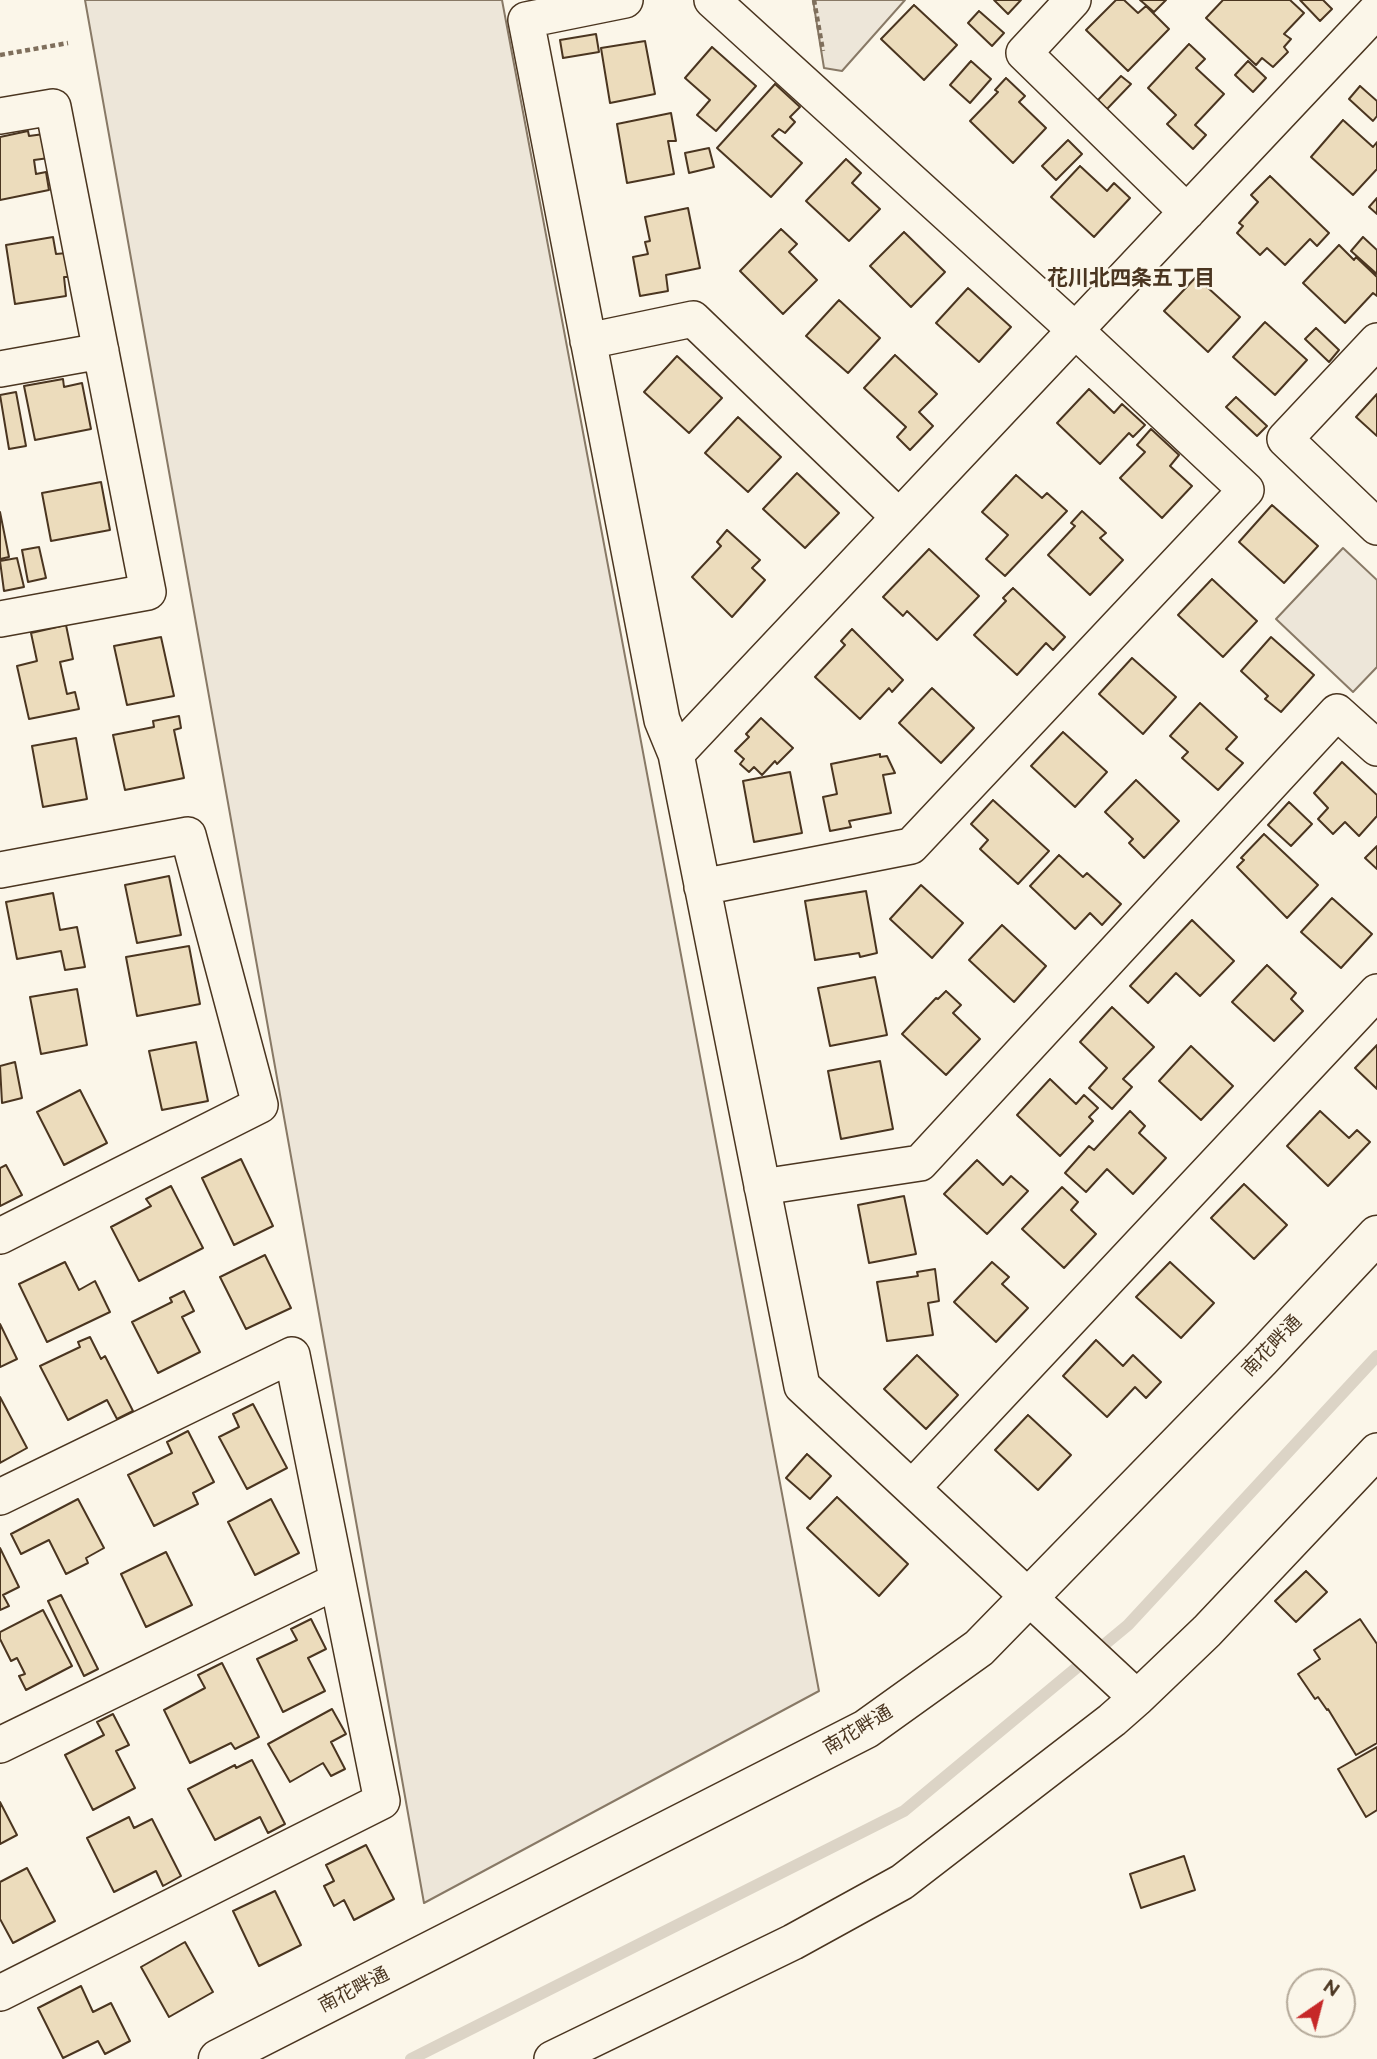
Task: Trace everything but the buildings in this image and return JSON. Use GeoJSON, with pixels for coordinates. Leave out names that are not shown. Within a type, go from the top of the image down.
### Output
{"type":"FeatureCollection","features":[{"type":"Feature","properties":{"kind":"street"},"geometry":{"type":"LineString","coordinates":[[625,0],[526,20],[662,720],[676,754],[802,1386],[1137,1698]]}},
{"type":"Feature","properties":{"kind":"street"},"geometry":{"type":"LineString","coordinates":[[702,887],[911,846],[1246,490],[1075,330],[712,0]]}},
{"type":"Feature","properties":{"kind":"street"},"geometry":{"type":"LineString","coordinates":[[1073,0],[1024,53],[1187,212]]}},
{"type":"Feature","properties":{"kind":"street"},"geometry":{"type":"LineString","coordinates":[[676,754],[1377,10]]}},
{"type":"Feature","properties":{"kind":"street"},"geometry":{"type":"LineString","coordinates":[[0,116],[53,107],[148,592],[0,619]]}},
{"type":"Feature","properties":{"kind":"street"},"geometry":{"type":"LineString","coordinates":[[588,341],[693,319],[900,517]]}},
{"type":"Feature","properties":{"kind":"street"},"geometry":{"type":"LineString","coordinates":[[1377,341],[1285,439],[1377,527]]}},
{"type":"Feature","properties":{"kind":"street"},"geometry":{"type":"LineString","coordinates":[[0,369],[101,351]]}},
{"type":"Feature","properties":{"kind":"street"},"geometry":{"type":"LineString","coordinates":[[762,1187],[920,1163],[1337,712],[1377,748]]}},
{"type":"Feature","properties":{"kind":"street"},"geometry":{"type":"LineString","coordinates":[[0,870],[188,835],[260,1105],[0,1236]]}},
{"type":"Feature","properties":{"kind":"street"},"geometry":{"type":"LineString","coordinates":[[912,1488],[1377,992]]}},
{"type":"Feature","properties":{"kind":"street","name":"南花畔通"},"geometry":{"type":"LineString","coordinates":[[218,2059],[866,1729],[979,1648],[1261,1359],[1377,1235]]}},
{"type":"Feature","properties":{"kind":"street"},"geometry":{"type":"LineString","coordinates":[[0,1497],[292,1355],[382,1801],[0,1993]]}},
{"type":"Feature","properties":{"kind":"street"},"geometry":{"type":"LineString","coordinates":[[552,2059],[793,1942],[902,1882],[1137,1698],[1207,1631],[1377,1451]]}},
{"type":"Feature","properties":{"kind":"street"},"geometry":{"type":"LineString","coordinates":[[0,1745],[337,1581]]}},
{"type":"Feature","properties":{"kind":"path"},"geometry":{"type":"LineString","coordinates":[[0,55],[68,43]]}},
{"type":"Feature","properties":{"kind":"shaded area"},"geometry":{"type":"Polygon","coordinates":[[[85,0],[502,0],[819,1691],[424,1903],[85,0]]]}},
{"type":"Feature","properties":{"kind":"shaded area"},"geometry":{"type":"Polygon","coordinates":[[[813,0],[905,0],[842,71],[824,68],[813,0]]]}},
{"type":"Feature","properties":{"kind":"shaded area"},"geometry":{"type":"Polygon","coordinates":[[[1343,548],[1377,580],[1377,667],[1353,692],[1276,619],[1343,548]]]}},
{"type":"Feature","properties":{"kind":"waterway"},"geometry":{"type":"LineString","coordinates":[[411,2059],[904,1811],[1128,1625],[1377,1356]]}},
{"type":"Feature","properties":{"kind":"district","name":"花川北四条五丁目"},"geometry":{"type":"Point","coordinates":[1131,279]}}]}
